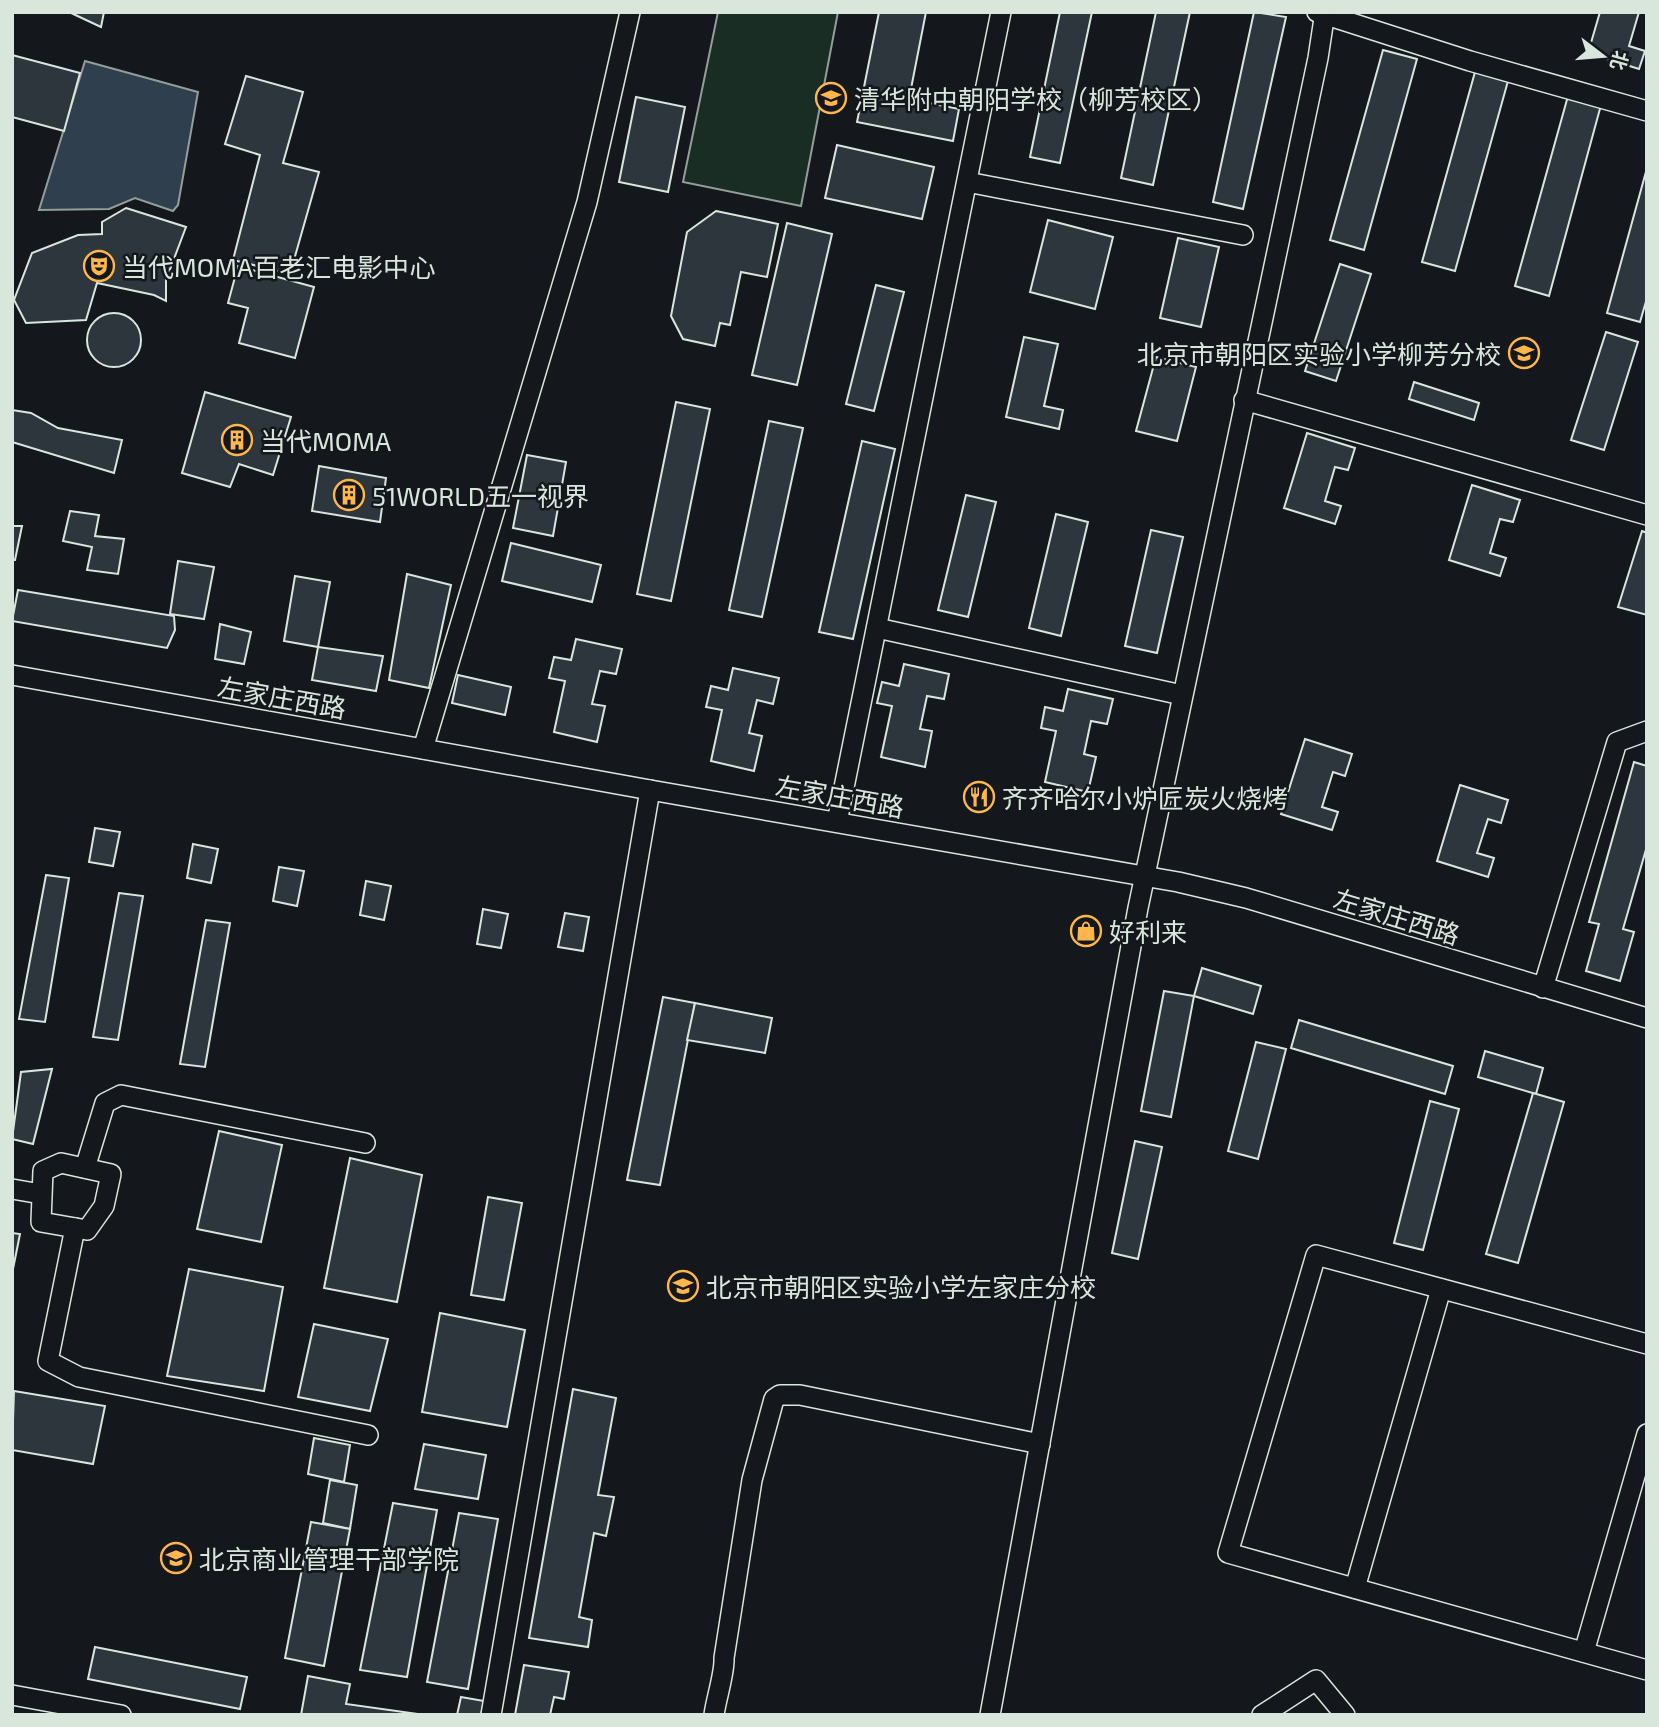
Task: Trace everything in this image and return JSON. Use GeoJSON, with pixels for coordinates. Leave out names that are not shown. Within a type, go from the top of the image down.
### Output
{"type":"FeatureCollection","features":[{"type":"Feature","properties":{"kind":"street"},"geometry":{"type":"LineString","coordinates":[[423,749],[587,202],[630,12]]}},
{"type":"Feature","properties":{"kind":"street"},"geometry":{"type":"LineString","coordinates":[[837,822],[1001,12]]}},
{"type":"Feature","properties":{"kind":"street"},"geometry":{"type":"LineString","coordinates":[[990,1715],[1145,876],[1318,58],[1322,13],[1470,61],[1647,111]]}},
{"type":"Feature","properties":{"kind":"street"},"geometry":{"type":"LineString","coordinates":[[967,182],[1243,235]]}},
{"type":"Feature","properties":{"kind":"street"},"geometry":{"type":"LineString","coordinates":[[1244,400],[1647,515]]}},
{"type":"Feature","properties":{"kind":"street"},"geometry":{"type":"LineString","coordinates":[[877,628],[1182,695]]}},
{"type":"Feature","properties":{"kind":"street","name":"左家庄西路"},"geometry":{"type":"LineString","coordinates":[[12,676],[1145,876],[1246,898],[1647,1018]]}},
{"type":"Feature","properties":{"kind":"street"},"geometry":{"type":"LineString","coordinates":[[1543,988],[1617,742],[1647,731]]}},
{"type":"Feature","properties":{"kind":"street"},"geometry":{"type":"LineString","coordinates":[[491,1715],[650,790]]}},
{"type":"Feature","properties":{"kind":"street"},"geometry":{"type":"LineString","coordinates":[[85,1168],[105,1103],[121,1095],[365,1143]]}},
{"type":"Feature","properties":{"kind":"street"},"geometry":{"type":"LineString","coordinates":[[61,1163],[85,1168],[111,1174],[104,1206],[87,1230],[41,1222],[43,1171],[61,1163]]}},
{"type":"Feature","properties":{"kind":"street"},"geometry":{"type":"LineString","coordinates":[[12,1189],[41,1194]]}},
{"type":"Feature","properties":{"kind":"street"},"geometry":{"type":"LineString","coordinates":[[75,1228],[47,1361],[79,1377],[368,1435]]}},
{"type":"Feature","properties":{"kind":"street"},"geometry":{"type":"LineString","coordinates":[[1647,1344],[1316,1255],[1228,1553],[1647,1670]]}},
{"type":"Feature","properties":{"kind":"street"},"geometry":{"type":"LineString","coordinates":[[1355,1588],[1441,1289]]}},
{"type":"Feature","properties":{"kind":"street"},"geometry":{"type":"LineString","coordinates":[[714,1715],[725,1668],[724,1658],[752,1480],[774,1399],[780,1395],[800,1395],[1040,1444]]}},
{"type":"Feature","properties":{"kind":"street"},"geometry":{"type":"LineString","coordinates":[[1584,1653],[1647,1434]]}},
{"type":"Feature","properties":{"kind":"street"},"geometry":{"type":"LineString","coordinates":[[1262,1715],[1317,1680],[1345,1715]]}},
{"type":"Feature","properties":{"kind":"street"},"geometry":{"type":"LineString","coordinates":[[12,1695],[121,1715]]}},
{"type":"Feature","properties":{"kind":"green space"},"geometry":{"type":"Polygon","coordinates":[[[718,12],[838,12],[801,206],[683,182],[718,12]]]}},
{"type":"Feature","properties":{"kind":"water"},"geometry":{"type":"Polygon","coordinates":[[[85,61],[198,92],[178,205],[173,211],[135,198],[109,209],[39,210],[85,61]]]}},
{"type":"Feature","properties":{"kind":"building"},"geometry":{"type":"Polygon","coordinates":[[[69,12],[104,12],[101,27],[69,12]]]}},
{"type":"Feature","properties":{"kind":"building"},"geometry":{"type":"Polygon","coordinates":[[[879,12],[926,12],[909,99],[959,109],[953,141],[857,122],[879,12]]]}},
{"type":"Feature","properties":{"kind":"building"},"geometry":{"type":"Polygon","coordinates":[[[1060,12],[1092,12],[1060,163],[1030,157],[1060,12]]]}},
{"type":"Feature","properties":{"kind":"building"},"geometry":{"type":"Polygon","coordinates":[[[1156,12],[1190,12],[1153,185],[1121,178],[1156,12]]]}},
{"type":"Feature","properties":{"kind":"building"},"geometry":{"type":"Polygon","coordinates":[[[1254,12],[1286,17],[1243,209],[1213,202],[1254,12]]]}},
{"type":"Feature","properties":{"kind":"building"},"geometry":{"type":"Polygon","coordinates":[[[1600,12],[1639,12],[1629,46],[1645,51],[1639,69],[1588,53],[1600,12]]]}},
{"type":"Feature","properties":{"kind":"building"},"geometry":{"type":"Polygon","coordinates":[[[1383,50],[1417,59],[1364,250],[1330,240],[1383,50]]]}},
{"type":"Feature","properties":{"kind":"building"},"geometry":{"type":"Polygon","coordinates":[[[12,55],[80,73],[64,131],[12,117],[12,55]]]}},
{"type":"Feature","properties":{"kind":"building"},"geometry":{"type":"Polygon","coordinates":[[[1475,72],[1508,81],[1455,271],[1422,262],[1475,72]]]}},
{"type":"Feature","properties":{"kind":"building"},"geometry":{"type":"Polygon","coordinates":[[[246,76],[303,92],[283,163],[319,172],[290,274],[233,260],[260,155],[225,144],[246,76]]]}},
{"type":"Feature","properties":{"kind":"building"},"geometry":{"type":"Polygon","coordinates":[[[1568,96],[1601,105],[1549,296],[1515,286],[1568,96]]]}},
{"type":"Feature","properties":{"kind":"building"},"geometry":{"type":"Polygon","coordinates":[[[636,97],[685,107],[668,192],[619,182],[636,97]]]}},
{"type":"Feature","properties":{"kind":"building"},"geometry":{"type":"Polygon","coordinates":[[[837,145],[934,167],[922,219],[825,198],[837,145]]]}},
{"type":"Feature","properties":{"kind":"building"},"geometry":{"type":"Polygon","coordinates":[[[1647,168],[1647,298],[1640,322],[1607,313],[1647,168]]]}},
{"type":"Feature","properties":{"kind":"building","name":"当代MOMA百老汇电影中心"},"geometry":{"type":"Polygon","coordinates":[[[126,208],[186,227],[166,280],[166,301],[154,295],[97,283],[86,320],[26,323],[14,300],[32,253],[78,235],[102,234],[102,222],[126,208]]]}},
{"type":"Feature","properties":{"kind":"building"},"geometry":{"type":"Polygon","coordinates":[[[716,211],[778,224],[767,277],[741,272],[730,325],[720,323],[715,346],[683,339],[671,316],[687,232],[716,211]]]}},
{"type":"Feature","properties":{"kind":"building"},"geometry":{"type":"Polygon","coordinates":[[[1048,220],[1113,237],[1095,309],[1030,292],[1048,220]]]}},
{"type":"Feature","properties":{"kind":"building"},"geometry":{"type":"Polygon","coordinates":[[[787,223],[832,234],[797,385],[752,375],[787,223]]]}},
{"type":"Feature","properties":{"kind":"building"},"geometry":{"type":"Polygon","coordinates":[[[1178,238],[1219,247],[1201,327],[1160,318],[1178,238]]]}},
{"type":"Feature","properties":{"kind":"building"},"geometry":{"type":"Polygon","coordinates":[[[1340,264],[1371,274],[1336,381],[1305,371],[1340,264]]]}},
{"type":"Feature","properties":{"kind":"building","name":"当代MOMA"},"geometry":{"type":"Polygon","coordinates":[[[238,266],[314,287],[295,358],[239,343],[248,308],[228,303],[238,266]]]}},
{"type":"Feature","properties":{"kind":"building"},"geometry":{"type":"Polygon","coordinates":[[[876,285],[904,292],[874,411],[846,404],[876,285]]]}},
{"type":"Feature","properties":{"kind":"building"},"geometry":{"type":"Polygon","coordinates":[[[114,313],[133,321],[141,340],[133,359],[114,367],[95,359],[87,340],[95,321],[114,313]]]}},
{"type":"Feature","properties":{"kind":"building"},"geometry":{"type":"Polygon","coordinates":[[[1606,332],[1638,342],[1604,450],[1571,440],[1606,332]]]}},
{"type":"Feature","properties":{"kind":"building"},"geometry":{"type":"Polygon","coordinates":[[[1024,337],[1058,344],[1044,406],[1063,410],[1059,429],[1006,417],[1024,337]]]}},
{"type":"Feature","properties":{"kind":"building"},"geometry":{"type":"Polygon","coordinates":[[[1156,357],[1196,367],[1177,441],[1136,431],[1156,357]]]}},
{"type":"Feature","properties":{"kind":"building"},"geometry":{"type":"Polygon","coordinates":[[[1414,382],[1479,403],[1474,420],[1409,399],[1414,382]]]}},
{"type":"Feature","properties":{"kind":"building","name":"当代MOMA"},"geometry":{"type":"Polygon","coordinates":[[[205,392],[291,417],[273,475],[239,464],[230,487],[182,473],[205,392]]]}},
{"type":"Feature","properties":{"kind":"building"},"geometry":{"type":"Polygon","coordinates":[[[676,402],[710,409],[671,601],[637,594],[676,402]]]}},
{"type":"Feature","properties":{"kind":"building"},"geometry":{"type":"Polygon","coordinates":[[[12,410],[31,413],[58,428],[122,440],[114,473],[12,442],[12,410]]]}},
{"type":"Feature","properties":{"kind":"building"},"geometry":{"type":"Polygon","coordinates":[[[769,421],[803,428],[762,617],[729,610],[769,421]]]}},
{"type":"Feature","properties":{"kind":"building"},"geometry":{"type":"Polygon","coordinates":[[[1307,433],[1355,448],[1348,470],[1335,467],[1325,501],[1341,506],[1335,524],[1284,508],[1307,433]]]}},
{"type":"Feature","properties":{"kind":"building"},"geometry":{"type":"Polygon","coordinates":[[[862,441],[895,449],[853,639],[819,632],[862,441]]]}},
{"type":"Feature","properties":{"kind":"building"},"geometry":{"type":"Polygon","coordinates":[[[527,455],[566,462],[553,536],[513,528],[527,455]]]}},
{"type":"Feature","properties":{"kind":"building","name":"51WORLD五一视界"},"geometry":{"type":"Polygon","coordinates":[[[319,466],[386,478],[380,522],[312,511],[319,466]]]}},
{"type":"Feature","properties":{"kind":"building"},"geometry":{"type":"Polygon","coordinates":[[[1472,485],[1520,500],[1513,522],[1500,519],[1490,553],[1506,558],[1500,576],[1449,560],[1472,485]]]}},
{"type":"Feature","properties":{"kind":"building"},"geometry":{"type":"Polygon","coordinates":[[[966,495],[996,502],[968,617],[938,610],[966,495]]]}},
{"type":"Feature","properties":{"kind":"building"},"geometry":{"type":"Polygon","coordinates":[[[70,511],[99,515],[95,536],[124,539],[118,574],[87,570],[92,547],[63,541],[70,511]]]}},
{"type":"Feature","properties":{"kind":"building"},"geometry":{"type":"Polygon","coordinates":[[[1056,514],[1088,522],[1061,636],[1029,628],[1056,514]]]}},
{"type":"Feature","properties":{"kind":"building"},"geometry":{"type":"Polygon","coordinates":[[[12,526],[22,526],[15,560],[12,560],[12,526]]]}},
{"type":"Feature","properties":{"kind":"building"},"geometry":{"type":"Polygon","coordinates":[[[1151,530],[1183,537],[1157,653],[1125,646],[1151,530]]]}},
{"type":"Feature","properties":{"kind":"building"},"geometry":{"type":"Polygon","coordinates":[[[1642,531],[1647,533],[1647,615],[1618,607],[1642,531]]]}},
{"type":"Feature","properties":{"kind":"building"},"geometry":{"type":"Polygon","coordinates":[[[511,543],[601,565],[592,602],[502,581],[511,543]]]}},
{"type":"Feature","properties":{"kind":"building"},"geometry":{"type":"Polygon","coordinates":[[[178,561],[214,567],[204,619],[170,614],[178,561]]]}},
{"type":"Feature","properties":{"kind":"building"},"geometry":{"type":"Polygon","coordinates":[[[407,574],[451,585],[429,688],[389,680],[407,574]]]}},
{"type":"Feature","properties":{"kind":"building"},"geometry":{"type":"Polygon","coordinates":[[[295,576],[330,582],[318,647],[284,641],[295,576]]]}},
{"type":"Feature","properties":{"kind":"building"},"geometry":{"type":"Polygon","coordinates":[[[18,590],[174,616],[175,630],[167,648],[12,621],[18,590]]]}},
{"type":"Feature","properties":{"kind":"building"},"geometry":{"type":"Polygon","coordinates":[[[220,624],[251,632],[244,664],[215,659],[220,624]]]}},
{"type":"Feature","properties":{"kind":"building"},"geometry":{"type":"Polygon","coordinates":[[[576,639],[622,649],[616,674],[600,671],[592,704],[605,706],[597,742],[554,732],[565,681],[549,678],[554,657],[571,660],[576,639]]]}},
{"type":"Feature","properties":{"kind":"building"},"geometry":{"type":"Polygon","coordinates":[[[318,647],[383,656],[376,691],[312,680],[318,647]]]}},
{"type":"Feature","properties":{"kind":"building"},"geometry":{"type":"Polygon","coordinates":[[[904,664],[949,674],[944,699],[927,696],[920,729],[932,731],[925,767],[881,757],[892,706],[877,703],[882,682],[899,686],[904,664]]]}},
{"type":"Feature","properties":{"kind":"building"},"geometry":{"type":"Polygon","coordinates":[[[733,668],[779,678],[773,704],[757,700],[749,733],[762,736],[754,771],[711,761],[722,710],[706,707],[711,686],[728,690],[733,668]]]}},
{"type":"Feature","properties":{"kind":"building"},"geometry":{"type":"Polygon","coordinates":[[[458,675],[511,687],[505,715],[452,703],[458,675]]]}},
{"type":"Feature","properties":{"kind":"building"},"geometry":{"type":"Polygon","coordinates":[[[1068,689],[1113,699],[1107,724],[1091,721],[1084,754],[1096,757],[1088,792],[1045,782],[1056,731],[1041,728],[1045,707],[1063,711],[1068,689]]]}},
{"type":"Feature","properties":{"kind":"building"},"geometry":{"type":"Polygon","coordinates":[[[1305,739],[1352,754],[1345,776],[1333,772],[1322,807],[1338,812],[1332,830],[1281,814],[1305,739]]]}},
{"type":"Feature","properties":{"kind":"building"},"geometry":{"type":"Polygon","coordinates":[[[1634,762],[1647,766],[1647,846],[1623,929],[1634,932],[1620,981],[1586,971],[1599,924],[1589,922],[1634,762]]]}},
{"type":"Feature","properties":{"kind":"building"},"geometry":{"type":"Polygon","coordinates":[[[1460,785],[1508,800],[1501,823],[1488,819],[1477,853],[1494,858],[1488,877],[1437,861],[1460,785]]]}},
{"type":"Feature","properties":{"kind":"building"},"geometry":{"type":"Polygon","coordinates":[[[95,828],[120,832],[113,866],[89,862],[95,828]]]}},
{"type":"Feature","properties":{"kind":"building"},"geometry":{"type":"Polygon","coordinates":[[[193,844],[218,849],[211,883],[187,878],[193,844]]]}},
{"type":"Feature","properties":{"kind":"building"},"geometry":{"type":"Polygon","coordinates":[[[279,867],[304,871],[297,906],[273,901],[279,867]]]}},
{"type":"Feature","properties":{"kind":"building"},"geometry":{"type":"Polygon","coordinates":[[[46,875],[69,878],[45,1022],[19,1019],[46,875]]]}},
{"type":"Feature","properties":{"kind":"building"},"geometry":{"type":"Polygon","coordinates":[[[366,881],[391,886],[384,920],[360,915],[366,881]]]}},
{"type":"Feature","properties":{"kind":"building"},"geometry":{"type":"Polygon","coordinates":[[[119,893],[143,896],[118,1040],[93,1037],[119,893]]]}},
{"type":"Feature","properties":{"kind":"building"},"geometry":{"type":"Polygon","coordinates":[[[483,909],[508,914],[501,948],[477,944],[483,909]]]}},
{"type":"Feature","properties":{"kind":"building"},"geometry":{"type":"Polygon","coordinates":[[[565,913],[589,917],[583,951],[558,947],[565,913]]]}},
{"type":"Feature","properties":{"kind":"building"},"geometry":{"type":"Polygon","coordinates":[[[206,920],[230,923],[205,1067],[180,1064],[206,920]]]}},
{"type":"Feature","properties":{"kind":"building"},"geometry":{"type":"Polygon","coordinates":[[[1202,968],[1261,986],[1253,1014],[1194,996],[1202,968]]]}},
{"type":"Feature","properties":{"kind":"building"},"geometry":{"type":"Polygon","coordinates":[[[1164,991],[1194,996],[1171,1117],[1141,1111],[1164,991]]]}},
{"type":"Feature","properties":{"kind":"building"},"geometry":{"type":"Polygon","coordinates":[[[663,997],[695,1003],[660,1185],[627,1180],[663,997]]]}},
{"type":"Feature","properties":{"kind":"building"},"geometry":{"type":"Polygon","coordinates":[[[695,1003],[772,1018],[765,1053],[687,1040],[695,1003]]]}},
{"type":"Feature","properties":{"kind":"building"},"geometry":{"type":"Polygon","coordinates":[[[1299,1020],[1453,1066],[1445,1094],[1291,1048],[1299,1020]]]}},
{"type":"Feature","properties":{"kind":"building"},"geometry":{"type":"Polygon","coordinates":[[[1256,1042],[1286,1049],[1258,1159],[1228,1151],[1256,1042]]]}},
{"type":"Feature","properties":{"kind":"building"},"geometry":{"type":"Polygon","coordinates":[[[1485,1051],[1543,1068],[1536,1094],[1478,1077],[1485,1051]]]}},
{"type":"Feature","properties":{"kind":"building"},"geometry":{"type":"Polygon","coordinates":[[[52,1069],[33,1144],[12,1139],[21,1072],[52,1069]]]}},
{"type":"Feature","properties":{"kind":"building"},"geometry":{"type":"Polygon","coordinates":[[[1533,1093],[1564,1102],[1518,1263],[1486,1254],[1533,1093]]]}},
{"type":"Feature","properties":{"kind":"building"},"geometry":{"type":"Polygon","coordinates":[[[1430,1101],[1459,1109],[1423,1250],[1394,1243],[1430,1101]]]}},
{"type":"Feature","properties":{"kind":"building"},"geometry":{"type":"Polygon","coordinates":[[[219,1131],[282,1145],[261,1242],[197,1229],[219,1131]]]}},
{"type":"Feature","properties":{"kind":"building"},"geometry":{"type":"Polygon","coordinates":[[[1135,1141],[1162,1147],[1138,1259],[1112,1253],[1135,1141]]]}},
{"type":"Feature","properties":{"kind":"building"},"geometry":{"type":"Polygon","coordinates":[[[350,1158],[422,1175],[397,1302],[324,1288],[350,1158]]]}},
{"type":"Feature","properties":{"kind":"building"},"geometry":{"type":"Polygon","coordinates":[[[488,1197],[522,1203],[504,1300],[471,1295],[488,1197]]]}},
{"type":"Feature","properties":{"kind":"building"},"geometry":{"type":"Polygon","coordinates":[[[12,1233],[20,1234],[12,1274],[12,1233]]]}},
{"type":"Feature","properties":{"kind":"building"},"geometry":{"type":"Polygon","coordinates":[[[189,1269],[283,1287],[264,1391],[167,1376],[189,1269]]]}},
{"type":"Feature","properties":{"kind":"building"},"geometry":{"type":"Polygon","coordinates":[[[440,1313],[525,1330],[507,1427],[422,1412],[440,1313]]]}},
{"type":"Feature","properties":{"kind":"building"},"geometry":{"type":"Polygon","coordinates":[[[314,1324],[388,1339],[370,1411],[298,1397],[314,1324]]]}},
{"type":"Feature","properties":{"kind":"building"},"geometry":{"type":"Polygon","coordinates":[[[573,1389],[616,1398],[598,1495],[614,1497],[606,1536],[594,1533],[579,1617],[592,1620],[588,1647],[529,1638],[573,1389]]]}},
{"type":"Feature","properties":{"kind":"building"},"geometry":{"type":"Polygon","coordinates":[[[14,1391],[105,1406],[93,1464],[12,1450],[14,1391]]]}},
{"type":"Feature","properties":{"kind":"building"},"geometry":{"type":"Polygon","coordinates":[[[314,1438],[350,1445],[344,1482],[308,1474],[314,1438]]]}},
{"type":"Feature","properties":{"kind":"building"},"geometry":{"type":"Polygon","coordinates":[[[424,1444],[486,1455],[478,1499],[415,1489],[424,1444]]]}},
{"type":"Feature","properties":{"kind":"building"},"geometry":{"type":"Polygon","coordinates":[[[330,1480],[357,1485],[350,1529],[323,1523],[330,1480]]]}},
{"type":"Feature","properties":{"kind":"building"},"geometry":{"type":"Polygon","coordinates":[[[393,1503],[437,1510],[407,1677],[360,1670],[393,1503]]]}},
{"type":"Feature","properties":{"kind":"building"},"geometry":{"type":"Polygon","coordinates":[[[459,1513],[498,1519],[468,1689],[427,1682],[459,1513]]]}},
{"type":"Feature","properties":{"kind":"building"},"geometry":{"type":"Polygon","coordinates":[[[311,1522],[350,1529],[324,1666],[285,1658],[311,1522]]]}},
{"type":"Feature","properties":{"kind":"building"},"geometry":{"type":"Polygon","coordinates":[[[95,1647],[247,1677],[240,1709],[88,1679],[95,1647]]]}},
{"type":"Feature","properties":{"kind":"building"},"geometry":{"type":"Polygon","coordinates":[[[524,1665],[569,1672],[564,1699],[554,1697],[550,1715],[515,1715],[524,1665]]]}},
{"type":"Feature","properties":{"kind":"building"},"geometry":{"type":"Polygon","coordinates":[[[308,1676],[350,1684],[346,1704],[425,1715],[301,1715],[308,1676]]]}},
{"type":"Feature","properties":{"kind":"building"},"geometry":{"type":"Polygon","coordinates":[[[461,1697],[484,1701],[481,1715],[457,1715],[461,1697]]]}},
{"type":"Feature","properties":{"kind":"place","name":"清华附中朝阳学校（柳芳校区）"},"geometry":{"type":"Point","coordinates":[831,98]}},
{"type":"Feature","properties":{"kind":"place","name":"当代MOMA百老汇电影中心"},"geometry":{"type":"Point","coordinates":[99,266]}},
{"type":"Feature","properties":{"kind":"place","name":"北京市朝阳区实验小学柳芳分校"},"geometry":{"type":"Point","coordinates":[1524,353]}},
{"type":"Feature","properties":{"kind":"place","name":"当代MOMA"},"geometry":{"type":"Point","coordinates":[237,440]}},
{"type":"Feature","properties":{"kind":"place","name":"51WORLD五一视界"},"geometry":{"type":"Point","coordinates":[349,495]}},
{"type":"Feature","properties":{"kind":"place","name":"齐齐哈尔小炉匠炭火烧烤"},"geometry":{"type":"Point","coordinates":[979,797]}},
{"type":"Feature","properties":{"kind":"place","name":"好利来"},"geometry":{"type":"Point","coordinates":[1086,931]}},
{"type":"Feature","properties":{"kind":"place","name":"北京市朝阳区实验小学左家庄分校"},"geometry":{"type":"Point","coordinates":[683,1286]}},
{"type":"Feature","properties":{"kind":"place","name":"北京商业管理干部学院"},"geometry":{"type":"Point","coordinates":[176,1558]}}]}
